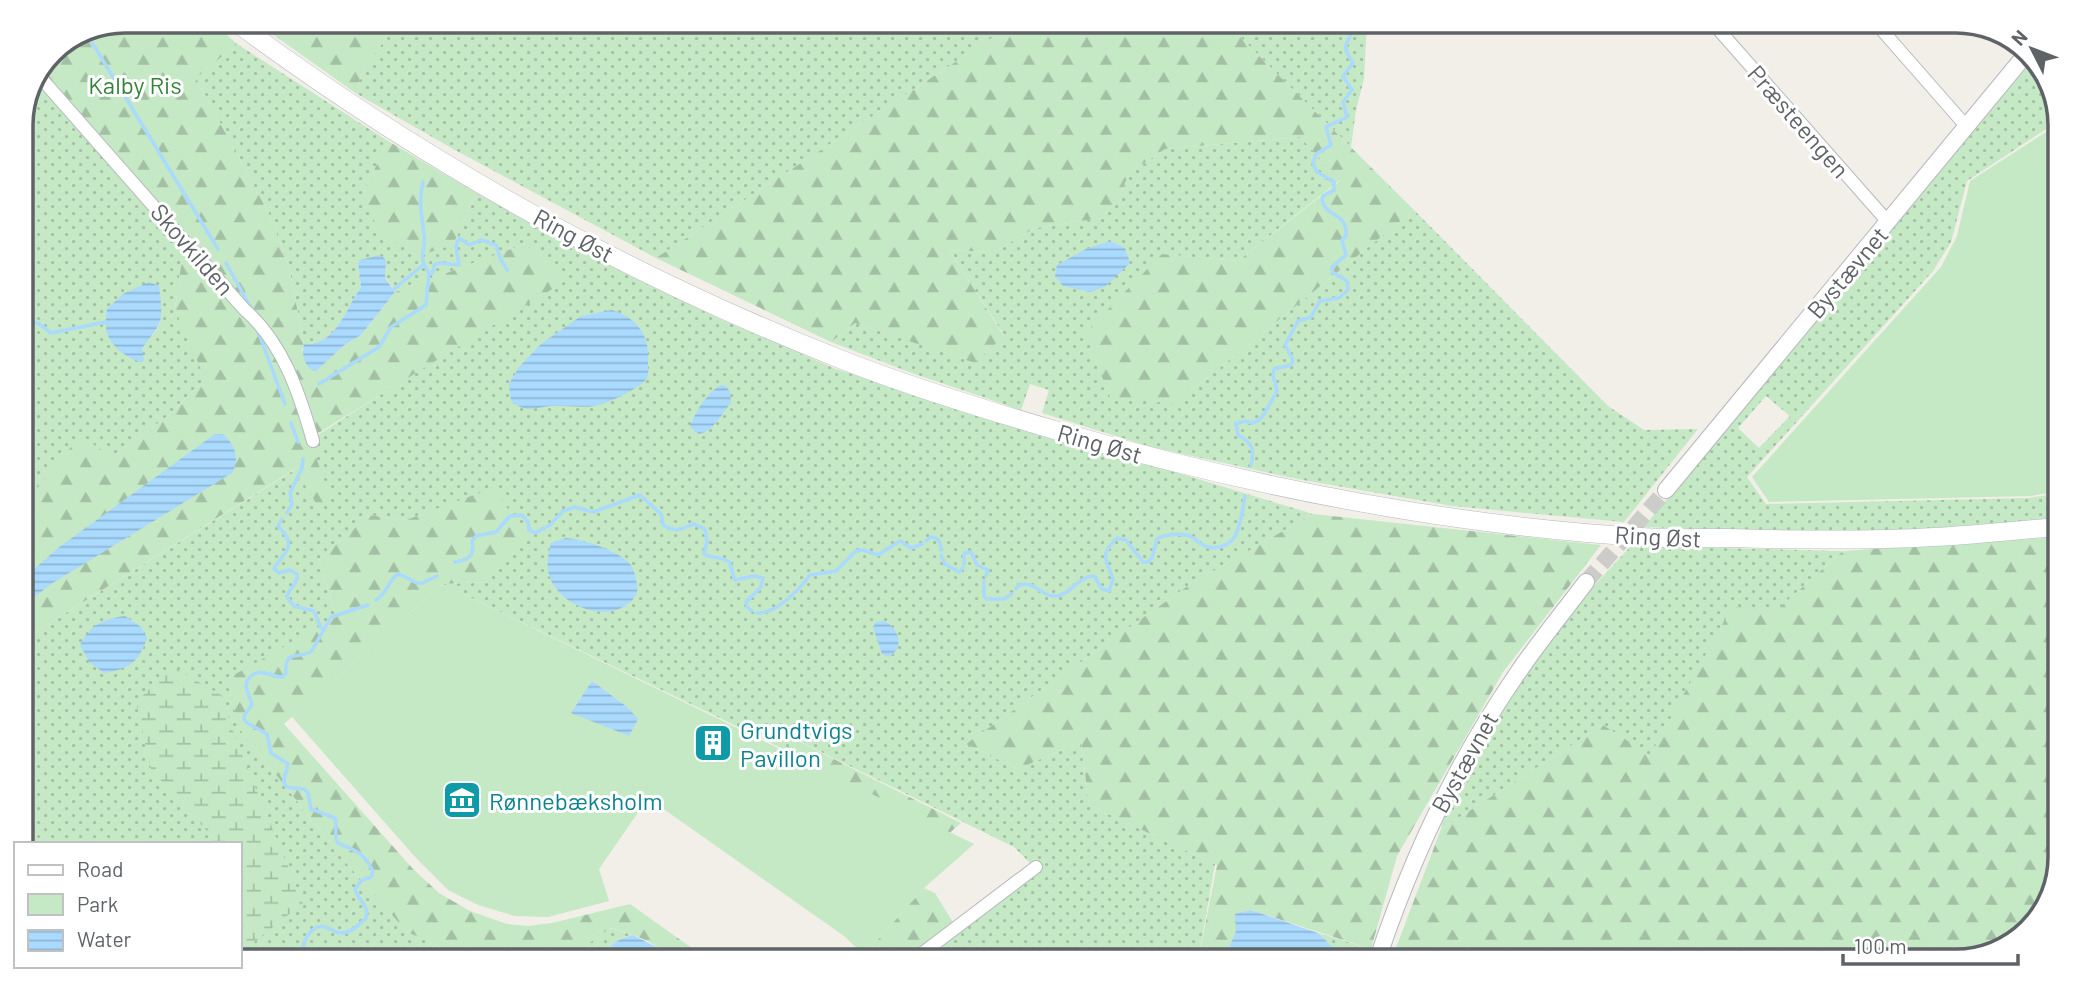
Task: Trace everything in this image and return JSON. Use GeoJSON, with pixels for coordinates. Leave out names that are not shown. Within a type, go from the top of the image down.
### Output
{"type":"FeatureCollection","features":[{"type":"Feature","properties":{"kind":"main road","name":"Ring Øst"},"geometry":{"type":"LineString","coordinates":[[251,33],[406,139],[517,205],[650,275],[847,362],[983,409],[1140,455],[1263,484],[1391,508],[1533,527],[1644,537],[1802,540],[1934,537],[2048,528]]}},
{"type":"Feature","properties":{"kind":"street","name":"Præsteengen"},"geometry":{"type":"LineString","coordinates":[[1722,33],[1888,222]]}},
{"type":"Feature","properties":{"kind":"street"},"geometry":{"type":"LineString","coordinates":[[1885,33],[1966,126]]}},
{"type":"Feature","properties":{"kind":"street","name":"Skovkilden"},"geometry":{"type":"LineString","coordinates":[[44,82],[244,309],[270,335],[303,408],[313,441]]}},
{"type":"Feature","properties":{"kind":"street","name":"Bystævnet"},"geometry":{"type":"LineString","coordinates":[[1666,490],[2001,84]]}},
{"type":"Feature","properties":{"kind":"street","name":"Bystævnet"},"geometry":{"type":"LineString","coordinates":[[1381,949],[1411,865],[1441,800],[1516,675],[1586,582]]}},
{"type":"Feature","properties":{"kind":"street"},"geometry":{"type":"LineString","coordinates":[[928,949],[1036,867]]}},
{"type":"Feature","properties":{"kind":"green space","name":"Kalby Ris"},"geometry":{"type":"Polygon","coordinates":[[[125,33],[225,33],[237,44],[196,78],[269,214],[289,267],[304,344],[302,350],[316,370],[343,346],[361,335],[395,292],[525,244],[567,280],[312,437],[304,405],[246,306],[47,78],[60,60],[74,49],[90,40],[125,33]]]}},
{"type":"Feature","properties":{"kind":"green space"},"geometry":{"type":"Polygon","coordinates":[[[271,33],[390,33],[362,71],[357,94],[271,33]]]}},
{"type":"Feature","properties":{"kind":"green space"},"geometry":{"type":"Polygon","coordinates":[[[390,33],[1000,33],[656,258],[357,94],[362,71],[390,33]]]}},
{"type":"Feature","properties":{"kind":"green space"},"geometry":{"type":"Polygon","coordinates":[[[1000,33],[1236,33],[1414,210],[1175,404],[1110,397],[1085,333],[1162,254],[1238,261],[1340,181],[1300,137],[1165,149],[1129,173],[1117,202],[1101,218],[1035,228],[994,252],[949,250],[1004,336],[975,363],[855,323],[831,342],[656,258],[1000,33]]]}},
{"type":"Feature","properties":{"kind":"green space"},"geometry":{"type":"Polygon","coordinates":[[[1236,33],[1366,33],[1364,79],[1351,147],[1236,33]]]}},
{"type":"Feature","properties":{"kind":"green space"},"geometry":{"type":"Polygon","coordinates":[[[237,44],[388,141],[363,193],[453,245],[476,193],[628,275],[722,320],[836,369],[1313,514],[1189,585],[966,744],[1018,769],[1081,741],[1089,805],[1215,864],[1200,949],[934,949],[1037,870],[1014,847],[801,742],[794,754],[443,584],[485,582],[493,489],[406,520],[369,515],[319,560],[336,617],[238,727],[348,865],[407,932],[445,949],[242,949],[242,842],[33,842],[33,633],[296,469],[319,507],[330,500],[310,440],[424,367],[525,244],[395,292],[385,277],[386,266],[358,264],[361,287],[339,324],[324,339],[304,344],[289,267],[269,214],[196,78],[237,44]]]}},
{"type":"Feature","properties":{"kind":"green space"},"geometry":{"type":"Polygon","coordinates":[[[2013,84],[2038,84],[2046,107],[2048,128],[1967,181],[1951,242],[1933,271],[1747,477],[1766,504],[2029,498],[2048,495],[2048,522],[1934,533],[1761,532],[1644,527],[2013,84]],[[1766,396],[1738,428],[1759,448],[1790,416],[1766,396]]]}},
{"type":"Feature","properties":{"kind":"green space"},"geometry":{"type":"Polygon","coordinates":[[[42,86],[184,244],[175,309],[206,378],[169,415],[113,457],[80,437],[33,494],[33,119],[42,86]],[[160,298],[106,322],[111,338],[130,358],[142,353],[141,348],[157,330],[160,322],[160,298]]]}},
{"type":"Feature","properties":{"kind":"green space"},"geometry":{"type":"Polygon","coordinates":[[[2048,131],[2048,493],[2031,496],[1769,502],[1752,477],[1941,267],[1957,236],[1970,181],[2048,131]]]}},
{"type":"Feature","properties":{"kind":"green space"},"geometry":{"type":"Polygon","coordinates":[[[1300,137],[1340,180],[1238,261],[1161,254],[1175,404],[1414,210],[1608,406],[1644,430],[1698,429],[1624,522],[1452,506],[1297,479],[1151,447],[1042,413],[1049,390],[1030,384],[1021,410],[831,342],[855,323],[975,362],[1004,335],[949,250],[994,252],[1035,228],[1101,218],[1117,202],[1129,173],[1165,149],[1300,137]]]}},
{"type":"Feature","properties":{"kind":"green space"},"geometry":{"type":"Polygon","coordinates":[[[388,141],[476,193],[453,245],[420,255],[380,235],[363,193],[388,141]]]}},
{"type":"Feature","properties":{"kind":"green space"},"geometry":{"type":"Polygon","coordinates":[[[184,244],[269,337],[331,500],[319,508],[295,469],[33,633],[33,493],[80,436],[113,457],[169,415],[205,379],[175,309],[184,244]]]}},
{"type":"Feature","properties":{"kind":"green space"},"geometry":{"type":"Polygon","coordinates":[[[493,488],[527,535],[485,582],[443,584],[284,724],[413,869],[439,893],[470,911],[507,924],[528,926],[552,923],[630,904],[693,949],[660,949],[635,936],[610,928],[581,949],[445,949],[407,932],[348,865],[238,727],[227,679],[336,617],[319,560],[369,515],[406,520],[493,488]]]}},
{"type":"Feature","properties":{"kind":"green space"},"geometry":{"type":"Polygon","coordinates":[[[1313,514],[1601,545],[1503,672],[1397,856],[1371,949],[1251,910],[1236,931],[1228,949],[1200,949],[1217,865],[1089,805],[1081,741],[1018,769],[966,744],[1189,585],[1313,514]]]}},
{"type":"Feature","properties":{"kind":"green space"},"geometry":{"type":"Polygon","coordinates":[[[2048,538],[2048,857],[2041,892],[2021,922],[1997,939],[1980,946],[1956,949],[1396,949],[1441,829],[1603,725],[1650,755],[1732,607],[1778,609],[1843,551],[2048,538]]]}},
{"type":"Feature","properties":{"kind":"green space"},"geometry":{"type":"Polygon","coordinates":[[[1631,546],[1843,551],[1778,609],[1732,608],[1650,756],[1603,725],[1441,829],[1446,802],[1521,676],[1593,587],[1631,546]]]}},
{"type":"Feature","properties":{"kind":"green space"},"geometry":{"type":"Polygon","coordinates":[[[443,584],[974,844],[924,888],[869,949],[858,949],[844,936],[648,798],[599,869],[609,901],[548,917],[515,916],[478,905],[448,890],[416,858],[292,717],[443,584]]]}},
{"type":"Feature","properties":{"kind":"green space"},"geometry":{"type":"Polygon","coordinates":[[[173,667],[221,695],[238,745],[303,903],[248,947],[242,944],[242,842],[211,842],[213,838],[151,769],[136,702],[173,667]]]}},
{"type":"Feature","properties":{"kind":"green space"},"geometry":{"type":"Polygon","coordinates":[[[800,742],[961,823],[945,837],[787,770],[800,742]]]}},
{"type":"Feature","properties":{"kind":"green space"},"geometry":{"type":"Polygon","coordinates":[[[924,888],[935,893],[954,924],[919,949],[869,949],[924,888]]]}},
{"type":"Feature","properties":{"kind":"green space"},"geometry":{"type":"Polygon","coordinates":[[[609,928],[633,935],[608,949],[581,949],[609,928]]]}},
{"type":"Feature","properties":{"kind":"green space"},"geometry":{"type":"Polygon","coordinates":[[[1318,933],[1371,949],[1335,949],[1318,933]]]}},
{"type":"Feature","properties":{"kind":"water"},"geometry":{"type":"Polygon","coordinates":[[[1110,241],[1125,248],[1130,263],[1106,286],[1091,292],[1063,286],[1055,276],[1057,265],[1086,249],[1110,241]]]}},
{"type":"Feature","properties":{"kind":"water"},"geometry":{"type":"Polygon","coordinates":[[[380,255],[386,260],[385,278],[395,292],[361,335],[343,346],[316,371],[312,370],[305,360],[304,344],[324,339],[339,324],[361,287],[358,264],[360,260],[380,255]]]}},
{"type":"Feature","properties":{"kind":"water"},"geometry":{"type":"Polygon","coordinates":[[[149,282],[159,286],[161,314],[158,326],[142,348],[144,360],[141,362],[126,355],[109,338],[106,315],[107,309],[123,294],[149,282]]]}},
{"type":"Feature","properties":{"kind":"water"},"geometry":{"type":"Polygon","coordinates":[[[612,310],[635,323],[644,336],[648,352],[648,376],[644,381],[634,389],[599,405],[530,409],[511,401],[509,384],[519,367],[541,344],[581,316],[612,310]]]}},
{"type":"Feature","properties":{"kind":"water"},"geometry":{"type":"Polygon","coordinates":[[[721,385],[726,386],[730,392],[731,403],[713,426],[699,434],[690,427],[692,421],[706,398],[721,385]]]}},
{"type":"Feature","properties":{"kind":"water"},"geometry":{"type":"Polygon","coordinates":[[[215,434],[223,434],[231,443],[236,457],[232,473],[51,584],[33,598],[33,570],[58,548],[215,434]]]}},
{"type":"Feature","properties":{"kind":"water"},"geometry":{"type":"Polygon","coordinates":[[[566,538],[600,546],[630,564],[637,588],[633,600],[625,606],[605,612],[583,608],[564,597],[551,580],[548,562],[551,543],[566,538]]]}},
{"type":"Feature","properties":{"kind":"water"},"geometry":{"type":"Polygon","coordinates":[[[125,616],[141,627],[147,638],[132,663],[104,673],[89,662],[80,645],[88,632],[98,624],[125,616]]]}},
{"type":"Feature","properties":{"kind":"water"},"geometry":{"type":"Polygon","coordinates":[[[884,621],[893,628],[898,638],[897,648],[889,657],[882,654],[873,627],[876,622],[884,621]]]}},
{"type":"Feature","properties":{"kind":"water"},"geometry":{"type":"Polygon","coordinates":[[[592,681],[627,707],[638,719],[629,736],[571,713],[592,681]]]}},
{"type":"Feature","properties":{"kind":"water"},"geometry":{"type":"Polygon","coordinates":[[[1251,910],[1318,933],[1335,949],[1228,949],[1236,931],[1235,914],[1251,910]]]}},
{"type":"Feature","properties":{"kind":"water"},"geometry":{"type":"Polygon","coordinates":[[[633,935],[660,949],[608,949],[633,935]]]}},
{"type":"Feature","properties":{"kind":"waterway"},"geometry":{"type":"LineString","coordinates":[[1251,465],[1251,447],[1238,435],[1236,424],[1244,421],[1253,423],[1265,413],[1277,391],[1274,369],[1291,365],[1293,360],[1285,345],[1298,321],[1311,317],[1320,301],[1339,298],[1348,290],[1347,281],[1332,272],[1332,267],[1346,255],[1342,240],[1346,236],[1346,228],[1323,202],[1323,196],[1334,190],[1334,182],[1317,172],[1313,163],[1316,154],[1331,145],[1326,127],[1347,117],[1343,102],[1352,90],[1343,76],[1353,63],[1346,46],[1352,33]]}},
{"type":"Feature","properties":{"kind":"waterway"},"geometry":{"type":"LineString","coordinates":[[90,40],[218,249]]}},
{"type":"Feature","properties":{"kind":"waterway"},"geometry":{"type":"LineString","coordinates":[[319,384],[379,347],[391,327],[426,305],[429,273],[422,257],[425,240],[421,202],[423,182]]}},
{"type":"Feature","properties":{"kind":"waterway"},"geometry":{"type":"LineString","coordinates":[[429,273],[433,272],[434,265],[440,263],[459,265],[456,246],[459,238],[469,245],[481,240],[496,245],[507,270]]}},
{"type":"Feature","properties":{"kind":"waterway"},"geometry":{"type":"LineString","coordinates":[[226,263],[251,308]]}},
{"type":"Feature","properties":{"kind":"waterway"},"geometry":{"type":"LineString","coordinates":[[394,289],[423,265]]}},
{"type":"Feature","properties":{"kind":"waterway"},"geometry":{"type":"LineString","coordinates":[[33,323],[38,323],[51,333],[106,322]]}},
{"type":"Feature","properties":{"kind":"waterway"},"geometry":{"type":"LineString","coordinates":[[258,331],[285,404]]}},
{"type":"Feature","properties":{"kind":"waterway"},"geometry":{"type":"LineString","coordinates":[[291,423],[298,442]]}},
{"type":"Feature","properties":{"kind":"waterway"},"geometry":{"type":"LineString","coordinates":[[287,513],[292,504],[290,493],[302,468],[303,459]]}},
{"type":"Feature","properties":{"kind":"waterway"},"geometry":{"type":"LineString","coordinates":[[455,562],[470,556],[473,550],[472,541],[476,536],[496,532],[510,516],[522,515],[528,522],[529,530],[535,533],[550,525],[563,511],[575,507],[593,512],[640,495],[661,514],[663,525],[678,529],[694,524],[705,529],[707,541],[704,554],[729,562],[735,580],[754,576],[763,578],[761,587],[746,602],[752,611]]}},
{"type":"Feature","properties":{"kind":"waterway"},"geometry":{"type":"LineString","coordinates":[[1016,589],[1025,584],[1055,596],[1065,593],[1083,579],[1094,576],[1102,589],[1109,591],[1113,579],[1106,553],[1117,538],[1126,540],[1143,562],[1152,558],[1157,539],[1169,535],[1190,536],[1208,547],[1222,546],[1230,542],[1236,534],[1245,496]]}},
{"type":"Feature","properties":{"kind":"waterway"},"geometry":{"type":"LineString","coordinates":[[282,519],[278,526],[286,536],[288,545],[274,569],[279,573],[289,570],[297,574],[287,597],[294,606],[314,611],[321,628]]}},
{"type":"Feature","properties":{"kind":"waterway"},"geometry":{"type":"LineString","coordinates":[[926,541],[931,537],[936,538],[941,550]]}},
{"type":"Feature","properties":{"kind":"waterway"},"geometry":{"type":"LineString","coordinates":[[757,613],[772,610],[779,605],[810,575],[836,571],[856,551],[863,550],[878,555],[900,541],[911,548],[922,544]]}},
{"type":"Feature","properties":{"kind":"waterway"},"geometry":{"type":"LineString","coordinates":[[964,564],[964,553],[971,552],[977,565],[988,570],[986,576]]}},
{"type":"Feature","properties":{"kind":"waterway"},"geometry":{"type":"LineString","coordinates":[[941,555],[945,564],[959,572],[963,568]]}},
{"type":"Feature","properties":{"kind":"waterway"},"geometry":{"type":"LineString","coordinates":[[376,600],[398,574],[416,583],[423,583],[437,576]]}},
{"type":"Feature","properties":{"kind":"waterway"},"geometry":{"type":"LineString","coordinates":[[984,581],[984,596],[987,599],[1004,599],[1012,594]]}},
{"type":"Feature","properties":{"kind":"waterway"},"geometry":{"type":"LineString","coordinates":[[303,949],[307,936],[317,928],[325,927],[345,933],[366,918],[365,906],[355,889],[362,880],[371,877],[373,871],[359,853],[338,843],[335,818],[311,809],[308,793],[304,789],[290,788],[284,784],[288,764],[271,753],[267,734],[244,719],[252,705],[246,687],[247,681],[259,672],[282,677],[286,673],[287,661],[290,658],[311,652],[331,617],[368,605]]}},
{"type":"Feature","properties":{"kind":"tunnel"},"geometry":{"type":"LineString","coordinates":[[1586,582],[1666,490]]}},
{"type":"Feature","properties":{"kind":"place","name":"Grundtvigs Pavillon"},"geometry":{"type":"Point","coordinates":[713,743]}},
{"type":"Feature","properties":{"kind":"place","name":"Rønnebæksholm"},"geometry":{"type":"Point","coordinates":[462,800]}}]}
